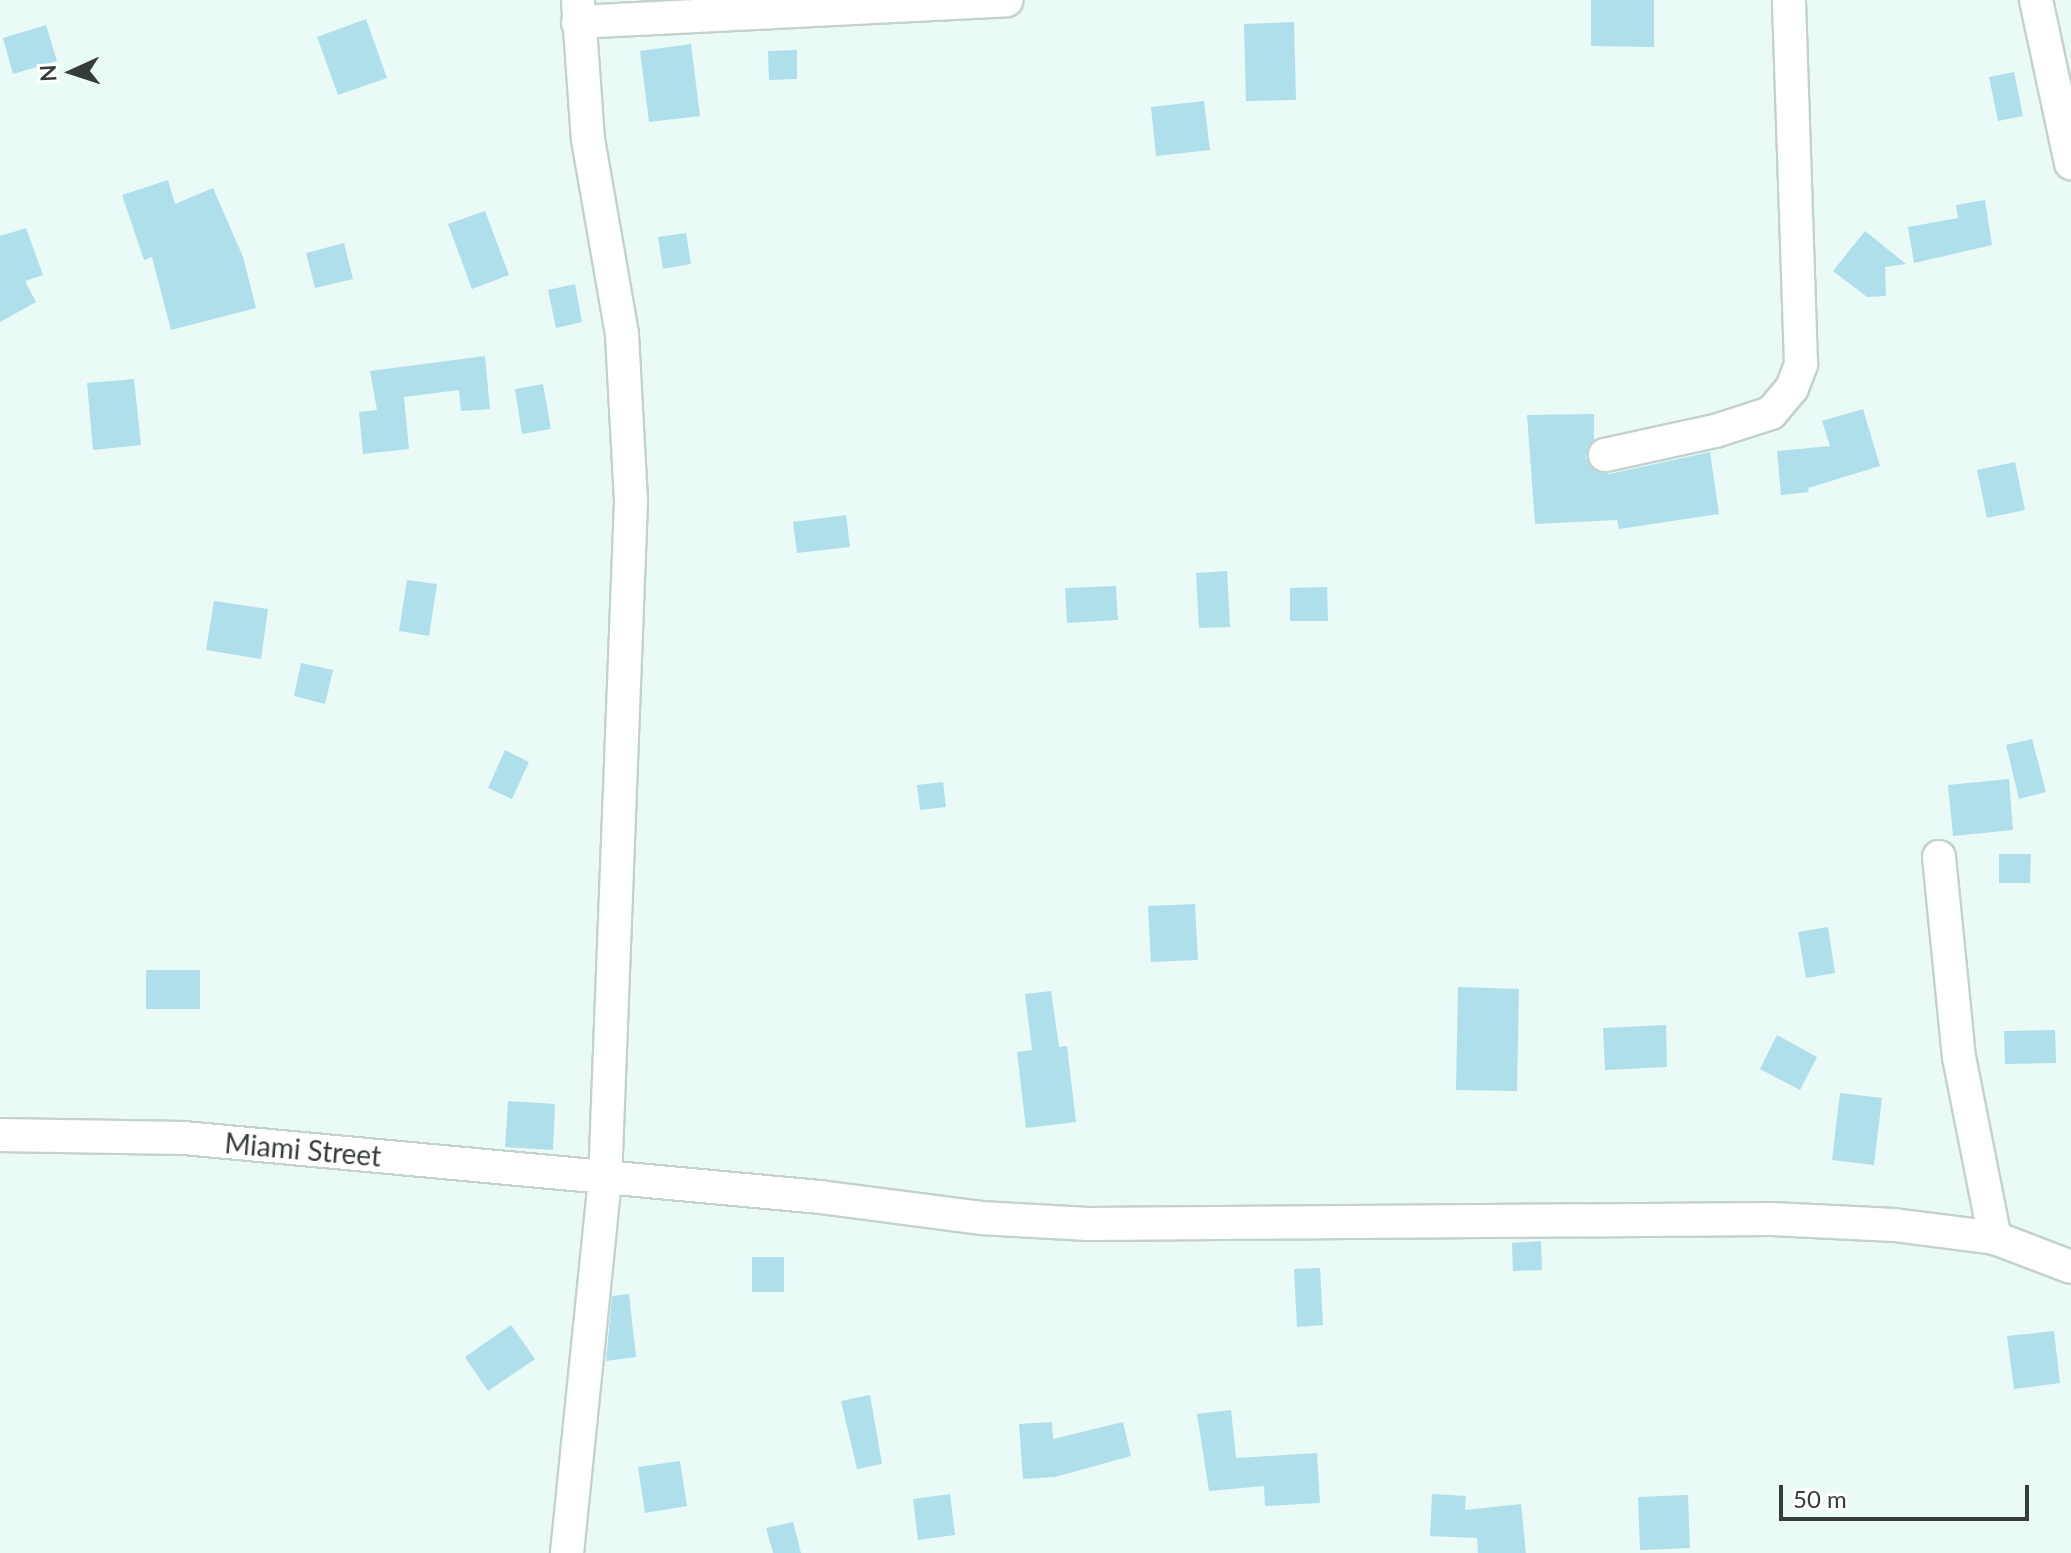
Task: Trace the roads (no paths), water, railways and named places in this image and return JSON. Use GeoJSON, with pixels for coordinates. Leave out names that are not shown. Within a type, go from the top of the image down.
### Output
{"type":"FeatureCollection","features":[{"type":"Feature","properties":{"kind":"street"},"geometry":{"type":"LineString","coordinates":[[567,1553],[605,1181],[625,718],[629,426],[612,261],[581,91],[578,11],[1006,0]]}},
{"type":"Feature","properties":{"kind":"street"},"geometry":{"type":"LineString","coordinates":[[1605,455],[1715,431],[1771,413],[1792,388],[1801,364],[1789,0]]}},
{"type":"Feature","properties":{"kind":"street"},"geometry":{"type":"LineString","coordinates":[[2036,0],[2071,163]]}},
{"type":"Feature","properties":{"kind":"street"},"geometry":{"type":"LineString","coordinates":[[1939,857],[1959,1057],[1995,1238]]}},
{"type":"Feature","properties":{"kind":"street","name":"Miami Street"},"geometry":{"type":"LineString","coordinates":[[0,1135],[184,1138],[605,1181],[1088,1224],[1772,1219],[1894,1225],[1995,1238],[2071,1267]]}}]}
